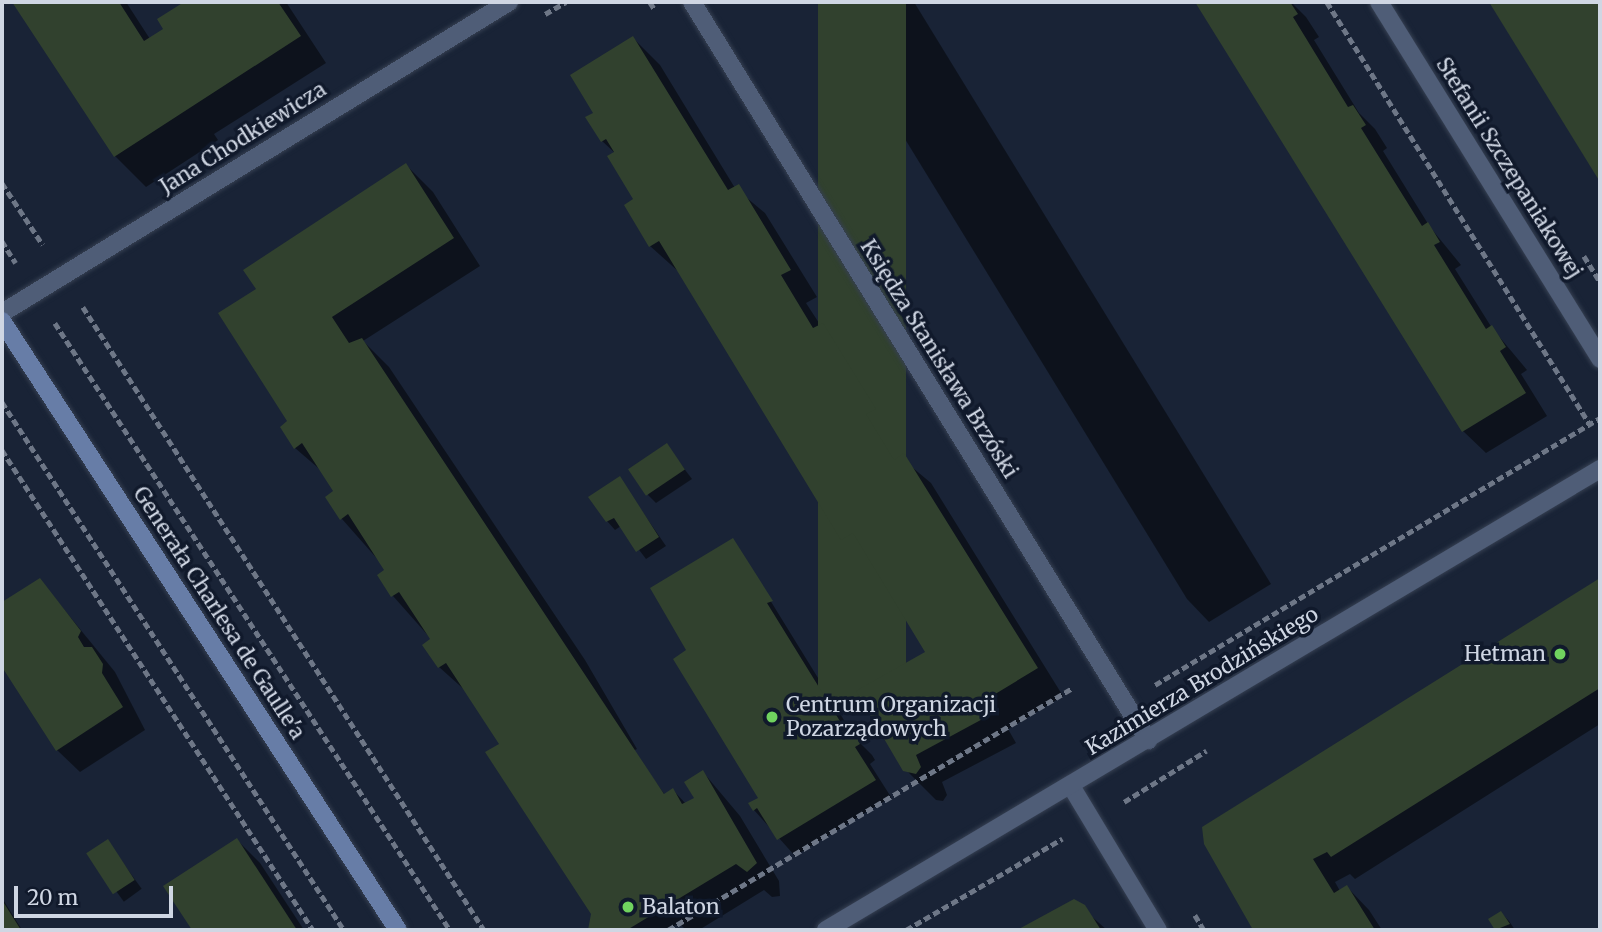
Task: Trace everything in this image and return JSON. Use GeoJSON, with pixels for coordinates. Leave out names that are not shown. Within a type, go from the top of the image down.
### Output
{"type":"FeatureCollection","features":[{"type":"Feature","properties":{"kind":"main road","name":"Generała Charlesa de Gaulle'a"},"geometry":{"type":"LineString","coordinates":[[2,321],[398,930]]}},
{"type":"Feature","properties":{"kind":"street","name":"Jana Chodkiewicza"},"geometry":{"type":"LineString","coordinates":[[2,313],[509,2]]}},
{"type":"Feature","properties":{"kind":"street","name":"Księdza Stanisława Brzóski"},"geometry":{"type":"LineString","coordinates":[[692,2],[1148,740]]}},
{"type":"Feature","properties":{"kind":"street","name":"Stefanii Szczepaniakowej"},"geometry":{"type":"LineString","coordinates":[[1379,2],[1600,359]]}},
{"type":"Feature","properties":{"kind":"street","name":"Kazimierza Brodzińskiego"},"geometry":{"type":"LineString","coordinates":[[827,930],[1600,469]]}},
{"type":"Feature","properties":{"kind":"street"},"geometry":{"type":"LineString","coordinates":[[1071,786],[1158,930]]}},
{"type":"Feature","properties":{"kind":"path"},"geometry":{"type":"LineString","coordinates":[[542,16],[566,2]]}},
{"type":"Feature","properties":{"kind":"path"},"geometry":{"type":"LineString","coordinates":[[1327,2],[1590,424]]}},
{"type":"Feature","properties":{"kind":"path"},"geometry":{"type":"LineString","coordinates":[[2,241],[450,930]]}},
{"type":"Feature","properties":{"kind":"path"},"geometry":{"type":"LineString","coordinates":[[79,302],[484,930]]}},
{"type":"Feature","properties":{"kind":"path"},"geometry":{"type":"LineString","coordinates":[[2,402],[344,930]]}},
{"type":"Feature","properties":{"kind":"path"},"geometry":{"type":"LineString","coordinates":[[2,450],[313,930]]}},
{"type":"Feature","properties":{"kind":"building"},"geometry":{"type":"Polygon","coordinates":[[[12,2],[119,2],[144,41],[163,29],[157,19],[184,2],[278,2],[301,36],[114,157],[12,2]]]}},
{"type":"Feature","properties":{"kind":"building"},"geometry":{"type":"Polygon","coordinates":[[[818,2],[906,2],[906,704],[818,704],[818,2]]]}},
{"type":"Feature","properties":{"kind":"building"},"geometry":{"type":"Polygon","coordinates":[[[1195,2],[1290,2],[1298,14],[1293,17],[1348,107],[1353,105],[1366,125],[1361,128],[1422,226],[1428,222],[1440,242],[1434,245],[1486,329],[1492,325],[1506,347],[1500,351],[1526,393],[1462,432],[1195,2]]]}},
{"type":"Feature","properties":{"kind":"building"},"geometry":{"type":"Polygon","coordinates":[[[1489,2],[1597,2],[1600,7],[1600,182],[1489,2]]]}},
{"type":"Feature","properties":{"kind":"building"},"geometry":{"type":"Polygon","coordinates":[[[633,36],[728,190],[739,184],[791,270],[781,275],[813,328],[823,323],[876,409],[866,414],[894,460],[904,453],[1038,668],[982,702],[990,715],[916,755],[921,767],[916,774],[903,771],[856,691],[925,652],[853,533],[841,540],[659,241],[649,247],[624,205],[633,199],[607,156],[614,152],[606,139],[601,142],[585,117],[593,113],[570,75],[633,36]]]}},
{"type":"Feature","properties":{"kind":"building"},"geometry":{"type":"Polygon","coordinates":[[[406,163],[454,238],[332,317],[349,343],[362,338],[664,794],[673,788],[682,804],[694,798],[684,782],[703,770],[757,863],[747,872],[736,864],[627,930],[588,930],[591,914],[485,752],[499,744],[446,663],[438,668],[422,645],[430,639],[399,592],[391,597],[377,575],[384,570],[348,514],[340,520],[325,497],[333,491],[302,443],[294,449],[280,427],[287,421],[218,313],[256,289],[243,270],[406,163]]]}},
{"type":"Feature","properties":{"kind":"building"},"geometry":{"type":"Polygon","coordinates":[[[667,443],[685,470],[646,496],[628,469],[667,443]]]}},
{"type":"Feature","properties":{"kind":"building"},"geometry":{"type":"Polygon","coordinates":[[[620,476],[659,537],[636,552],[614,518],[606,522],[588,497],[620,476]]]}},
{"type":"Feature","properties":{"kind":"building"},"geometry":{"type":"Polygon","coordinates":[[[733,538],[773,601],[767,603],[851,739],[856,736],[860,744],[855,747],[876,780],[777,840],[757,808],[753,811],[748,803],[758,798],[673,659],[686,650],[650,588],[733,538]]]}},
{"type":"Feature","properties":{"kind":"building"},"geometry":{"type":"Polygon","coordinates":[[[40,578],[81,631],[78,637],[84,647],[92,647],[103,664],[102,673],[123,707],[56,751],[2,667],[2,602],[40,578]]]}},
{"type":"Feature","properties":{"kind":"building"},"geometry":{"type":"Polygon","coordinates":[[[1600,578],[1600,688],[1331,857],[1327,852],[1313,859],[1334,893],[1347,885],[1375,930],[1253,930],[1204,844],[1202,827],[1600,578]]]}},
{"type":"Feature","properties":{"kind":"building"},"geometry":{"type":"Polygon","coordinates":[[[237,838],[297,930],[192,930],[163,886],[237,838]]]}},
{"type":"Feature","properties":{"kind":"building"},"geometry":{"type":"Polygon","coordinates":[[[108,839],[135,880],[113,894],[86,853],[108,839]]]}},
{"type":"Feature","properties":{"kind":"building"},"geometry":{"type":"Polygon","coordinates":[[[1074,899],[1085,905],[1101,930],[1017,930],[1074,899]]]}},
{"type":"Feature","properties":{"kind":"building"},"geometry":{"type":"Polygon","coordinates":[[[2,900],[21,930],[2,930],[2,900]]]}},
{"type":"Feature","properties":{"kind":"building"},"geometry":{"type":"Polygon","coordinates":[[[1501,911],[1510,924],[1495,930],[1488,919],[1501,911]]]}},
{"type":"Feature","properties":{"kind":"place","name":"Hetman"},"geometry":{"type":"Point","coordinates":[1560,654]}},
{"type":"Feature","properties":{"kind":"place","name":"Centrum Organizacji Pozarządowych"},"geometry":{"type":"Point","coordinates":[772,717]}},
{"type":"Feature","properties":{"kind":"place","name":"Balaton"},"geometry":{"type":"Point","coordinates":[628,907]}}]}
